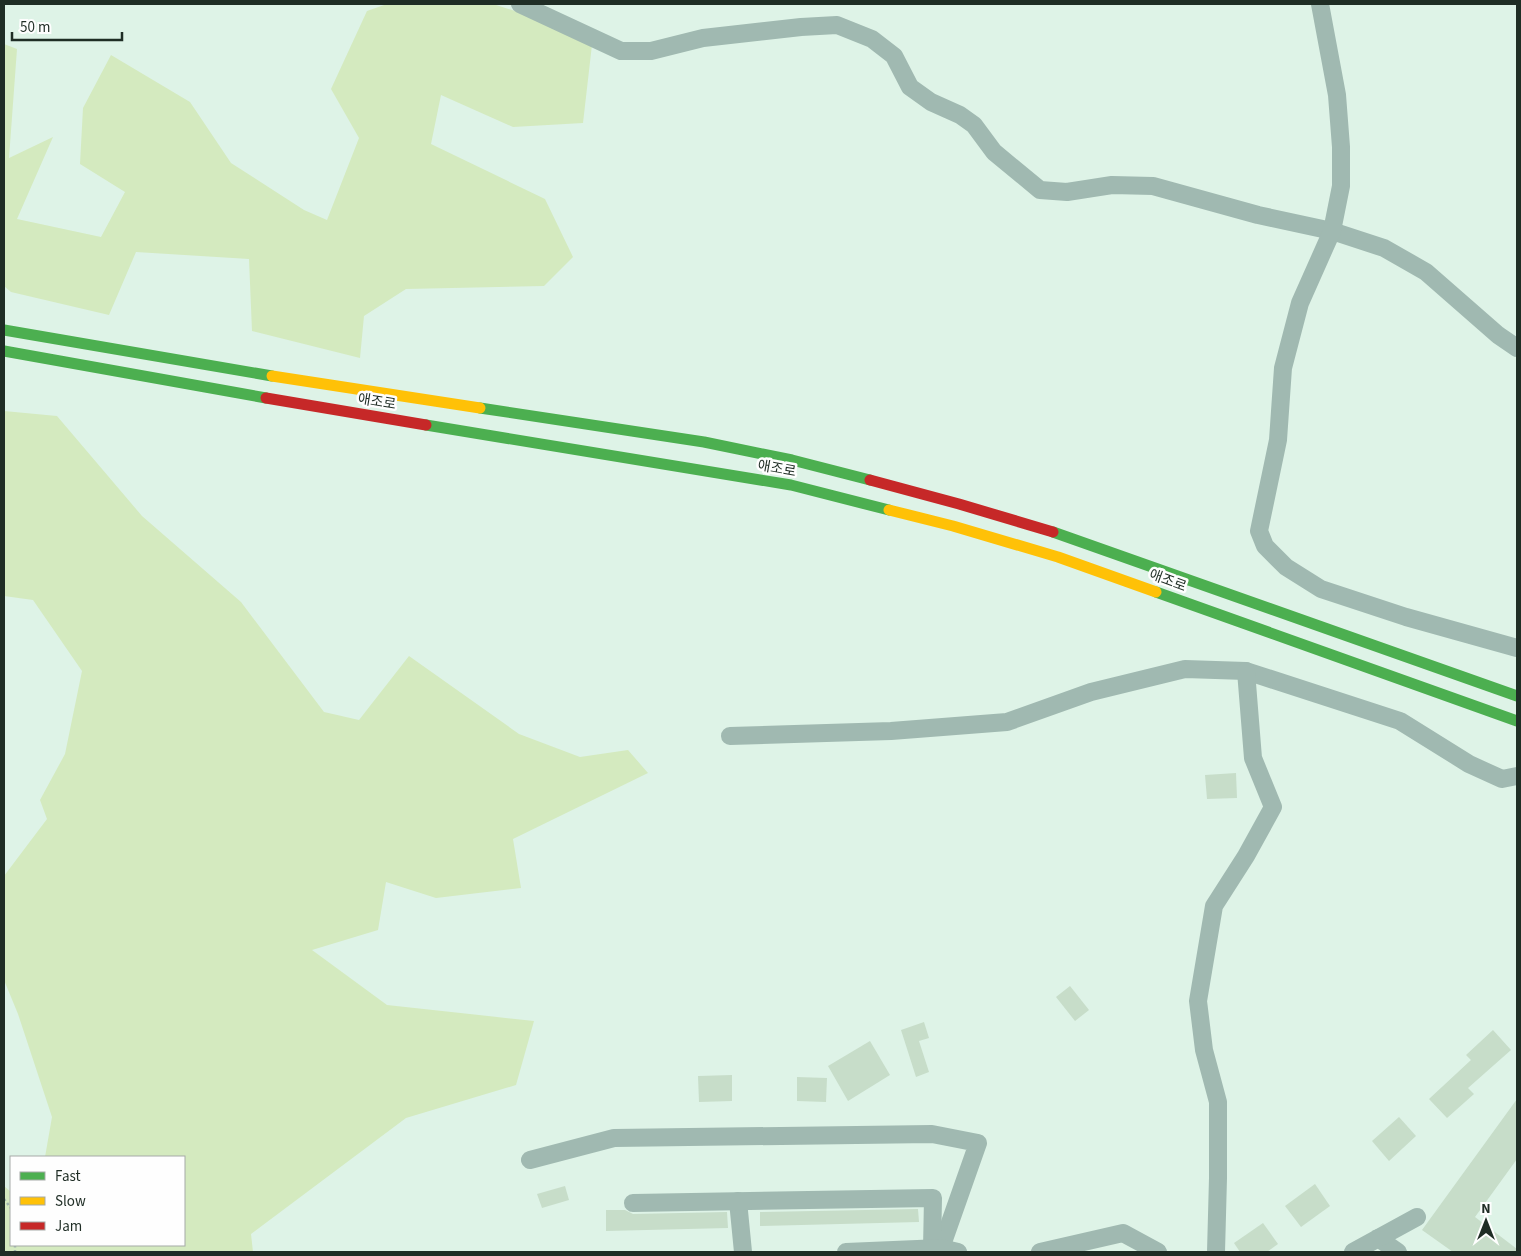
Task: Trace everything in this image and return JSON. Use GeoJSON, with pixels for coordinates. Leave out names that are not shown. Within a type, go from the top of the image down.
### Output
{"type":"FeatureCollection","features":[{"type":"Feature","properties":{"kind":"street"},"geometry":{"type":"LineString","coordinates":[[520,4],[621,51],[651,51],[703,38],[801,26],[838,25],[872,39],[894,56],[910,87],[931,102],[960,115],[974,125],[994,152],[1040,190],[1067,192],[1112,185],[1154,186],[1258,215],[1332,231],[1384,248],[1426,272],[1498,335],[1517,348]]}},
{"type":"Feature","properties":{"kind":"street"},"geometry":{"type":"LineString","coordinates":[[1320,4],[1337,95],[1341,147],[1341,186],[1332,231],[1300,303],[1283,368],[1278,440],[1259,531],[1265,546],[1286,567],[1321,589],[1415,619],[1517,648]]}},
{"type":"Feature","properties":{"kind":"street","name":"애조로"},"geometry":{"type":"LineString","coordinates":[[4,330],[227,369],[704,442],[792,460],[916,492],[1066,536],[1517,696]]}},
{"type":"Feature","properties":{"kind":"street","name":"애조로"},"geometry":{"type":"LineString","coordinates":[[4,351],[222,391],[791,485],[953,526],[1058,557],[1517,721]]}},
{"type":"Feature","properties":{"kind":"street"},"geometry":{"type":"LineString","coordinates":[[1429,665],[1517,686]]}},
{"type":"Feature","properties":{"kind":"street"},"geometry":{"type":"LineString","coordinates":[[730,736],[891,731],[1007,722],[1092,692],[1185,669],[1246,671],[1400,721],[1469,764],[1502,779],[1517,776]]}},
{"type":"Feature","properties":{"kind":"street"},"geometry":{"type":"LineString","coordinates":[[1216,1252],[1218,1102],[1204,1050],[1198,1001],[1214,906],[1246,856],[1273,807],[1253,758],[1246,671]]}},
{"type":"Feature","properties":{"kind":"street"},"geometry":{"type":"LineString","coordinates":[[1445,695],[1517,729]]}},
{"type":"Feature","properties":{"kind":"street"},"geometry":{"type":"LineString","coordinates":[[530,1160],[614,1138],[932,1134],[978,1143],[936,1248]]}},
{"type":"Feature","properties":{"kind":"street"},"geometry":{"type":"LineString","coordinates":[[633,1203],[933,1198],[936,1248]]}},
{"type":"Feature","properties":{"kind":"street"},"geometry":{"type":"LineString","coordinates":[[738,1201],[743,1252]]}},
{"type":"Feature","properties":{"kind":"street"},"geometry":{"type":"LineString","coordinates":[[1353,1252],[1417,1217]]}},
{"type":"Feature","properties":{"kind":"street"},"geometry":{"type":"LineString","coordinates":[[1040,1252],[1123,1233],[1158,1252]]}},
{"type":"Feature","properties":{"kind":"street"},"geometry":{"type":"LineString","coordinates":[[1378,1238],[1398,1252]]}},
{"type":"Feature","properties":{"kind":"street"},"geometry":{"type":"LineString","coordinates":[[846,1252],[936,1248],[958,1252]]}},
{"type":"Feature","properties":{"kind":"green space"},"geometry":{"type":"Polygon","coordinates":[[[387,4],[493,4],[593,36],[583,123],[513,127],[441,95],[431,144],[545,199],[573,257],[544,286],[406,289],[364,316],[360,358],[252,331],[249,259],[136,252],[109,315],[11,292],[4,286],[4,44],[17,49],[9,158],[53,137],[17,219],[101,237],[125,192],[80,164],[83,108],[111,55],[190,102],[231,163],[304,210],[327,220],[359,138],[331,89],[367,11],[387,4]]]}},
{"type":"Feature","properties":{"kind":"green space"},"geometry":{"type":"Polygon","coordinates":[[[4,411],[57,416],[142,516],[241,602],[324,712],[359,720],[409,656],[519,734],[580,757],[628,750],[648,773],[513,839],[521,888],[436,898],[386,882],[378,930],[312,950],[387,1005],[534,1021],[516,1085],[406,1118],[251,1234],[253,1252],[4,1252],[4,1186],[10,1191],[10,1246],[185,1246],[185,1156],[45,1156],[52,1117],[18,1014],[4,980],[4,876],[47,819],[40,800],[65,754],[82,671],[33,600],[4,596],[4,411]]]}},
{"type":"Feature","properties":{"kind":"building"},"geometry":{"type":"Polygon","coordinates":[[[1236,773],[1237,798],[1207,799],[1205,775],[1236,773]]]}},
{"type":"Feature","properties":{"kind":"building"},"geometry":{"type":"Polygon","coordinates":[[[1070,986],[1089,1010],[1075,1021],[1056,997],[1070,986]]]}},
{"type":"Feature","properties":{"kind":"building"},"geometry":{"type":"Polygon","coordinates":[[[924,1022],[929,1038],[919,1041],[929,1072],[916,1077],[901,1030],[924,1022]]]}},
{"type":"Feature","properties":{"kind":"building"},"geometry":{"type":"Polygon","coordinates":[[[1493,1030],[1511,1050],[1468,1088],[1474,1094],[1447,1118],[1429,1099],[1471,1060],[1466,1055],[1493,1030]]]}},
{"type":"Feature","properties":{"kind":"building"},"geometry":{"type":"Polygon","coordinates":[[[870,1041],[890,1075],[848,1101],[828,1066],[870,1041]]]}},
{"type":"Feature","properties":{"kind":"building"},"geometry":{"type":"Polygon","coordinates":[[[732,1075],[732,1101],[699,1102],[698,1076],[732,1075]]]}},
{"type":"Feature","properties":{"kind":"building"},"geometry":{"type":"Polygon","coordinates":[[[797,1077],[827,1078],[826,1102],[797,1101],[797,1077]]]}},
{"type":"Feature","properties":{"kind":"building"},"geometry":{"type":"Polygon","coordinates":[[[1517,1099],[1517,1159],[1475,1217],[1517,1249],[1517,1252],[1453,1252],[1422,1230],[1517,1099]]]}},
{"type":"Feature","properties":{"kind":"building"},"geometry":{"type":"Polygon","coordinates":[[[1399,1117],[1416,1136],[1389,1161],[1372,1141],[1399,1117]]]}},
{"type":"Feature","properties":{"kind":"building"},"geometry":{"type":"Polygon","coordinates":[[[1315,1184],[1330,1206],[1301,1227],[1285,1206],[1315,1184]]]}},
{"type":"Feature","properties":{"kind":"building"},"geometry":{"type":"Polygon","coordinates":[[[565,1186],[569,1200],[542,1208],[537,1194],[565,1186]]]}},
{"type":"Feature","properties":{"kind":"building"},"geometry":{"type":"Polygon","coordinates":[[[918,1209],[919,1222],[760,1226],[760,1212],[918,1209]]]}},
{"type":"Feature","properties":{"kind":"building"},"geometry":{"type":"Polygon","coordinates":[[[606,1210],[625,1210],[633,1214],[727,1212],[728,1228],[606,1231],[606,1210]]]}},
{"type":"Feature","properties":{"kind":"building"},"geometry":{"type":"Polygon","coordinates":[[[1263,1223],[1278,1244],[1267,1252],[1240,1252],[1234,1243],[1263,1223]]]}},
{"type":"Feature","properties":{"kind":"traffic: fast"},"geometry":{"type":"LineString","coordinates":[[4,330],[272,376]]}},
{"type":"Feature","properties":{"kind":"traffic: fast"},"geometry":{"type":"LineString","coordinates":[[4,351],[266,398]]}},
{"type":"Feature","properties":{"kind":"traffic: fast"},"geometry":{"type":"LineString","coordinates":[[480,408],[704,442],[792,460],[870,480]]}},
{"type":"Feature","properties":{"kind":"traffic: fast"},"geometry":{"type":"LineString","coordinates":[[426,425],[791,485],[889,510]]}},
{"type":"Feature","properties":{"kind":"traffic: fast"},"geometry":{"type":"LineString","coordinates":[[1053,532],[1517,696]]}},
{"type":"Feature","properties":{"kind":"traffic: fast"},"geometry":{"type":"LineString","coordinates":[[1156,592],[1517,721]]}},
{"type":"Feature","properties":{"kind":"traffic: slow"},"geometry":{"type":"LineString","coordinates":[[272,376],[480,408]]}},
{"type":"Feature","properties":{"kind":"traffic: slow"},"geometry":{"type":"LineString","coordinates":[[889,510],[953,526],[1058,557],[1156,592]]}},
{"type":"Feature","properties":{"kind":"traffic: jam"},"geometry":{"type":"LineString","coordinates":[[266,398],[426,425]]}},
{"type":"Feature","properties":{"kind":"traffic: jam"},"geometry":{"type":"LineString","coordinates":[[870,480],[1053,532]]}}]}
